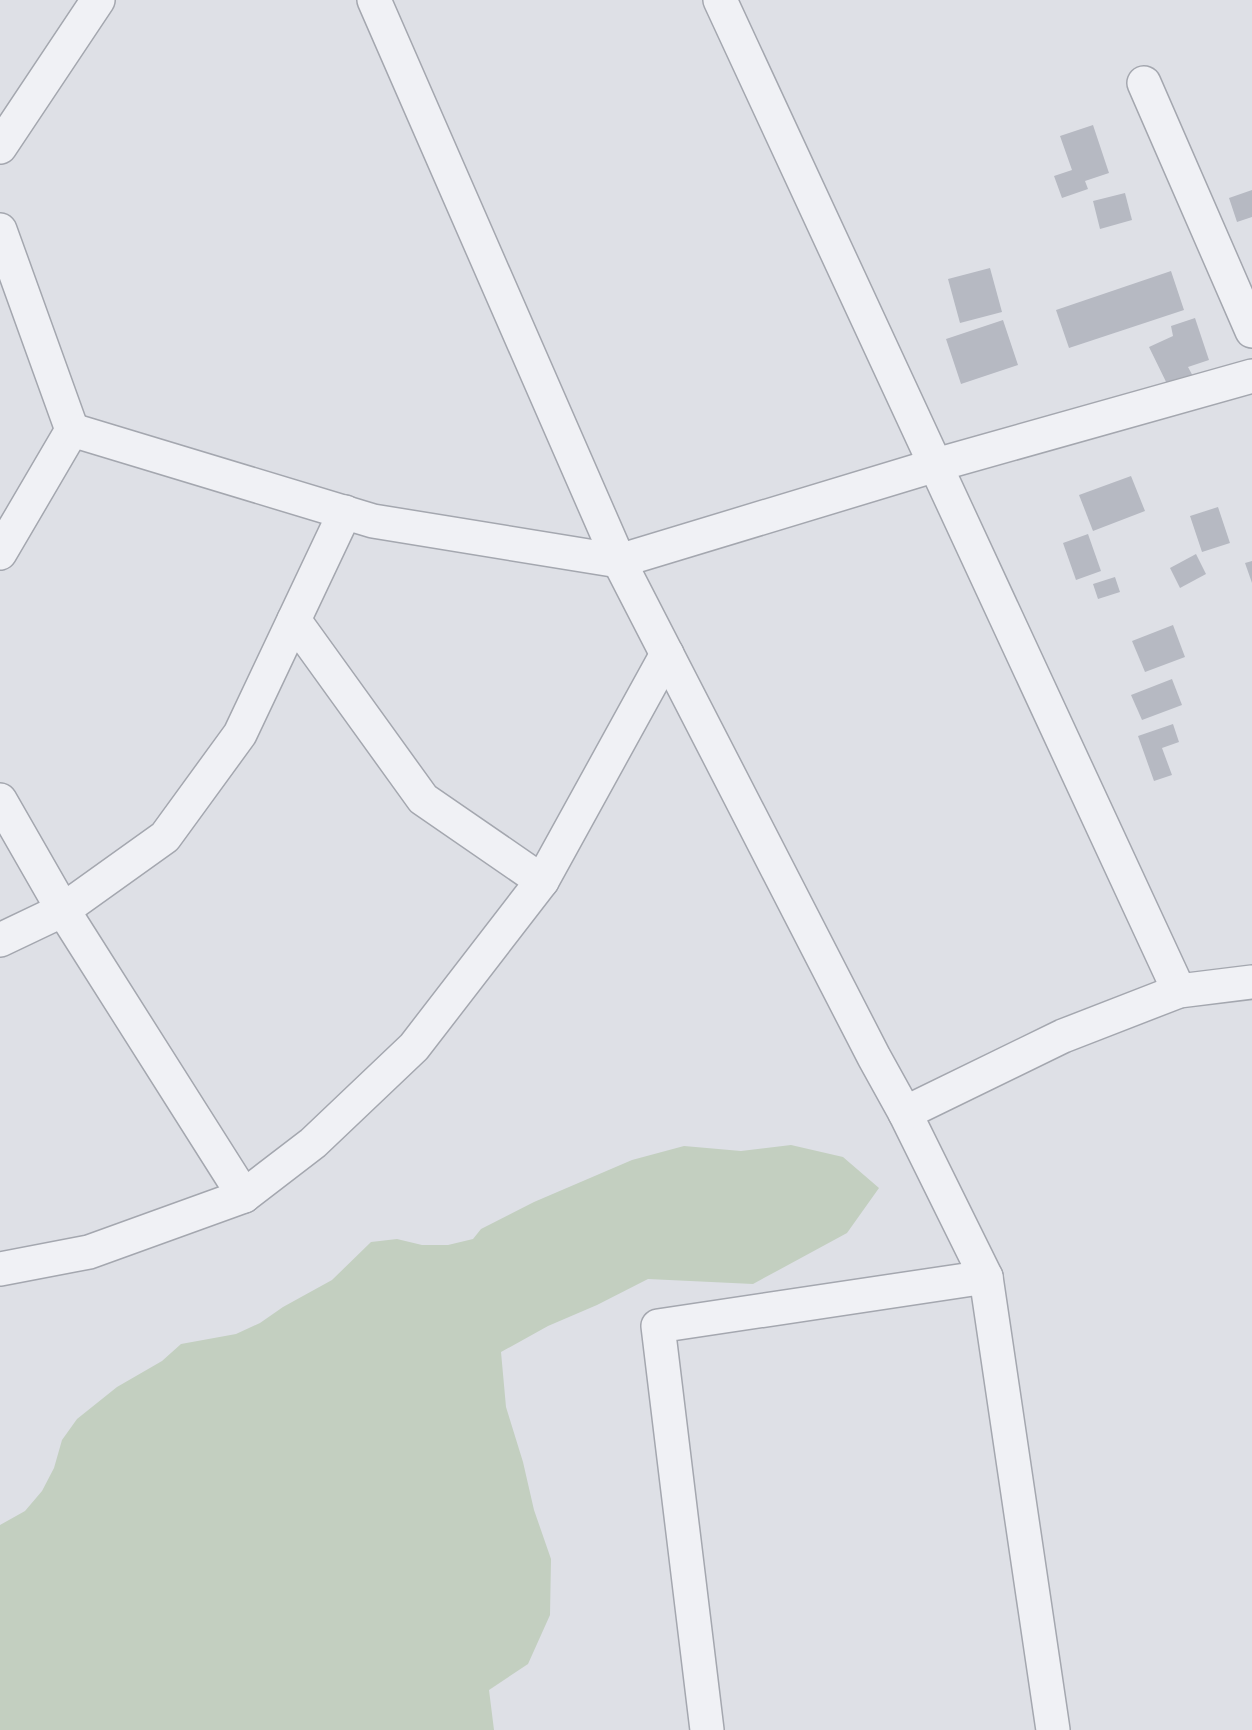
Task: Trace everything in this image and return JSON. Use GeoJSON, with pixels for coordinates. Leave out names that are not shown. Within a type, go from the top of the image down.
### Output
{"type":"FeatureCollection","features":[{"type":"Feature","properties":{"kind":"street"},"geometry":{"type":"LineString","coordinates":[[0,147],[98,0]]}},
{"type":"Feature","properties":{"kind":"street"},"geometry":{"type":"LineString","coordinates":[[374,0],[619,561],[905,1113],[986,1277],[1053,1730]]}},
{"type":"Feature","properties":{"kind":"street"},"geometry":{"type":"LineString","coordinates":[[720,0],[1179,992]]}},
{"type":"Feature","properties":{"kind":"street"},"geometry":{"type":"LineString","coordinates":[[1144,83],[1252,331]]}},
{"type":"Feature","properties":{"kind":"street"},"geometry":{"type":"LineString","coordinates":[[0,230],[72,430]]}},
{"type":"Feature","properties":{"kind":"street"},"geometry":{"type":"LineString","coordinates":[[72,430],[373,521],[619,561],[936,465],[1252,376]]}},
{"type":"Feature","properties":{"kind":"street"},"geometry":{"type":"LineString","coordinates":[[0,553],[72,430]]}},
{"type":"Feature","properties":{"kind":"street"},"geometry":{"type":"LineString","coordinates":[[0,940],[63,910],[165,837],[240,734],[345,512]]}},
{"type":"Feature","properties":{"kind":"street"},"geometry":{"type":"LineString","coordinates":[[294,620],[423,799],[542,881]]}},
{"type":"Feature","properties":{"kind":"street"},"geometry":{"type":"LineString","coordinates":[[0,1269],[89,1252],[244,1196],[314,1143],[414,1047],[542,881],[667,654]]}},
{"type":"Feature","properties":{"kind":"street"},"geometry":{"type":"LineString","coordinates":[[0,800],[63,910],[244,1196]]}},
{"type":"Feature","properties":{"kind":"street"},"geometry":{"type":"LineString","coordinates":[[905,1113],[1063,1036],[1179,992],[1252,982]]}},
{"type":"Feature","properties":{"kind":"street"},"geometry":{"type":"LineString","coordinates":[[707,1730],[658,1326],[986,1277]]}},
{"type":"Feature","properties":{"kind":"green space"},"geometry":{"type":"Polygon","coordinates":[[[791,1145],[843,1157],[879,1188],[847,1233],[753,1284],[648,1279],[597,1305],[548,1326],[501,1352],[506,1407],[523,1462],[534,1510],[551,1559],[550,1615],[528,1664],[489,1690],[494,1730],[0,1730],[0,1525],[25,1511],[42,1491],[54,1468],[62,1440],[77,1419],[117,1387],[162,1361],[181,1344],[236,1334],[260,1323],[283,1307],[332,1280],[371,1242],[397,1239],[422,1245],[448,1245],[473,1239],[481,1229],[534,1202],[632,1160],[684,1146],[741,1151],[791,1145]]]}},
{"type":"Feature","properties":{"kind":"building"},"geometry":{"type":"Polygon","coordinates":[[[1093,125],[1109,173],[1085,181],[1088,189],[1062,198],[1054,176],[1072,170],[1060,136],[1093,125]]]}},
{"type":"Feature","properties":{"kind":"building"},"geometry":{"type":"Polygon","coordinates":[[[1252,190],[1252,217],[1237,222],[1229,198],[1252,190]]]}},
{"type":"Feature","properties":{"kind":"building"},"geometry":{"type":"Polygon","coordinates":[[[1125,193],[1132,220],[1100,229],[1093,201],[1125,193]]]}},
{"type":"Feature","properties":{"kind":"building"},"geometry":{"type":"Polygon","coordinates":[[[990,268],[1002,312],[960,323],[948,279],[990,268]]]}},
{"type":"Feature","properties":{"kind":"building"},"geometry":{"type":"Polygon","coordinates":[[[1171,271],[1184,310],[1069,348],[1056,310],[1171,271]]]}},
{"type":"Feature","properties":{"kind":"building"},"geometry":{"type":"Polygon","coordinates":[[[1195,318],[1209,360],[1188,367],[1195,380],[1171,392],[1149,347],[1173,336],[1171,326],[1195,318]]]}},
{"type":"Feature","properties":{"kind":"building"},"geometry":{"type":"Polygon","coordinates":[[[1003,320],[1018,365],[961,384],[946,339],[1003,320]]]}},
{"type":"Feature","properties":{"kind":"building"},"geometry":{"type":"Polygon","coordinates":[[[1131,476],[1145,511],[1093,531],[1079,495],[1131,476]]]}},
{"type":"Feature","properties":{"kind":"building"},"geometry":{"type":"Polygon","coordinates":[[[1218,507],[1230,543],[1202,552],[1190,516],[1218,507]]]}},
{"type":"Feature","properties":{"kind":"building"},"geometry":{"type":"Polygon","coordinates":[[[1088,534],[1101,571],[1076,580],[1063,543],[1088,534]]]}},
{"type":"Feature","properties":{"kind":"building"},"geometry":{"type":"Polygon","coordinates":[[[1196,554],[1206,574],[1180,588],[1170,568],[1196,554]]]}},
{"type":"Feature","properties":{"kind":"building"},"geometry":{"type":"Polygon","coordinates":[[[1252,561],[1252,583],[1245,563],[1252,561]]]}},
{"type":"Feature","properties":{"kind":"building"},"geometry":{"type":"Polygon","coordinates":[[[1115,577],[1120,592],[1098,599],[1093,584],[1115,577]]]}},
{"type":"Feature","properties":{"kind":"building"},"geometry":{"type":"Polygon","coordinates":[[[1173,625],[1185,657],[1145,672],[1132,641],[1173,625]]]}},
{"type":"Feature","properties":{"kind":"building"},"geometry":{"type":"Polygon","coordinates":[[[1172,679],[1182,705],[1142,720],[1131,695],[1172,679]]]}},
{"type":"Feature","properties":{"kind":"building"},"geometry":{"type":"Polygon","coordinates":[[[1173,724],[1179,742],[1162,748],[1172,775],[1154,781],[1138,736],[1173,724]]]}}]}
